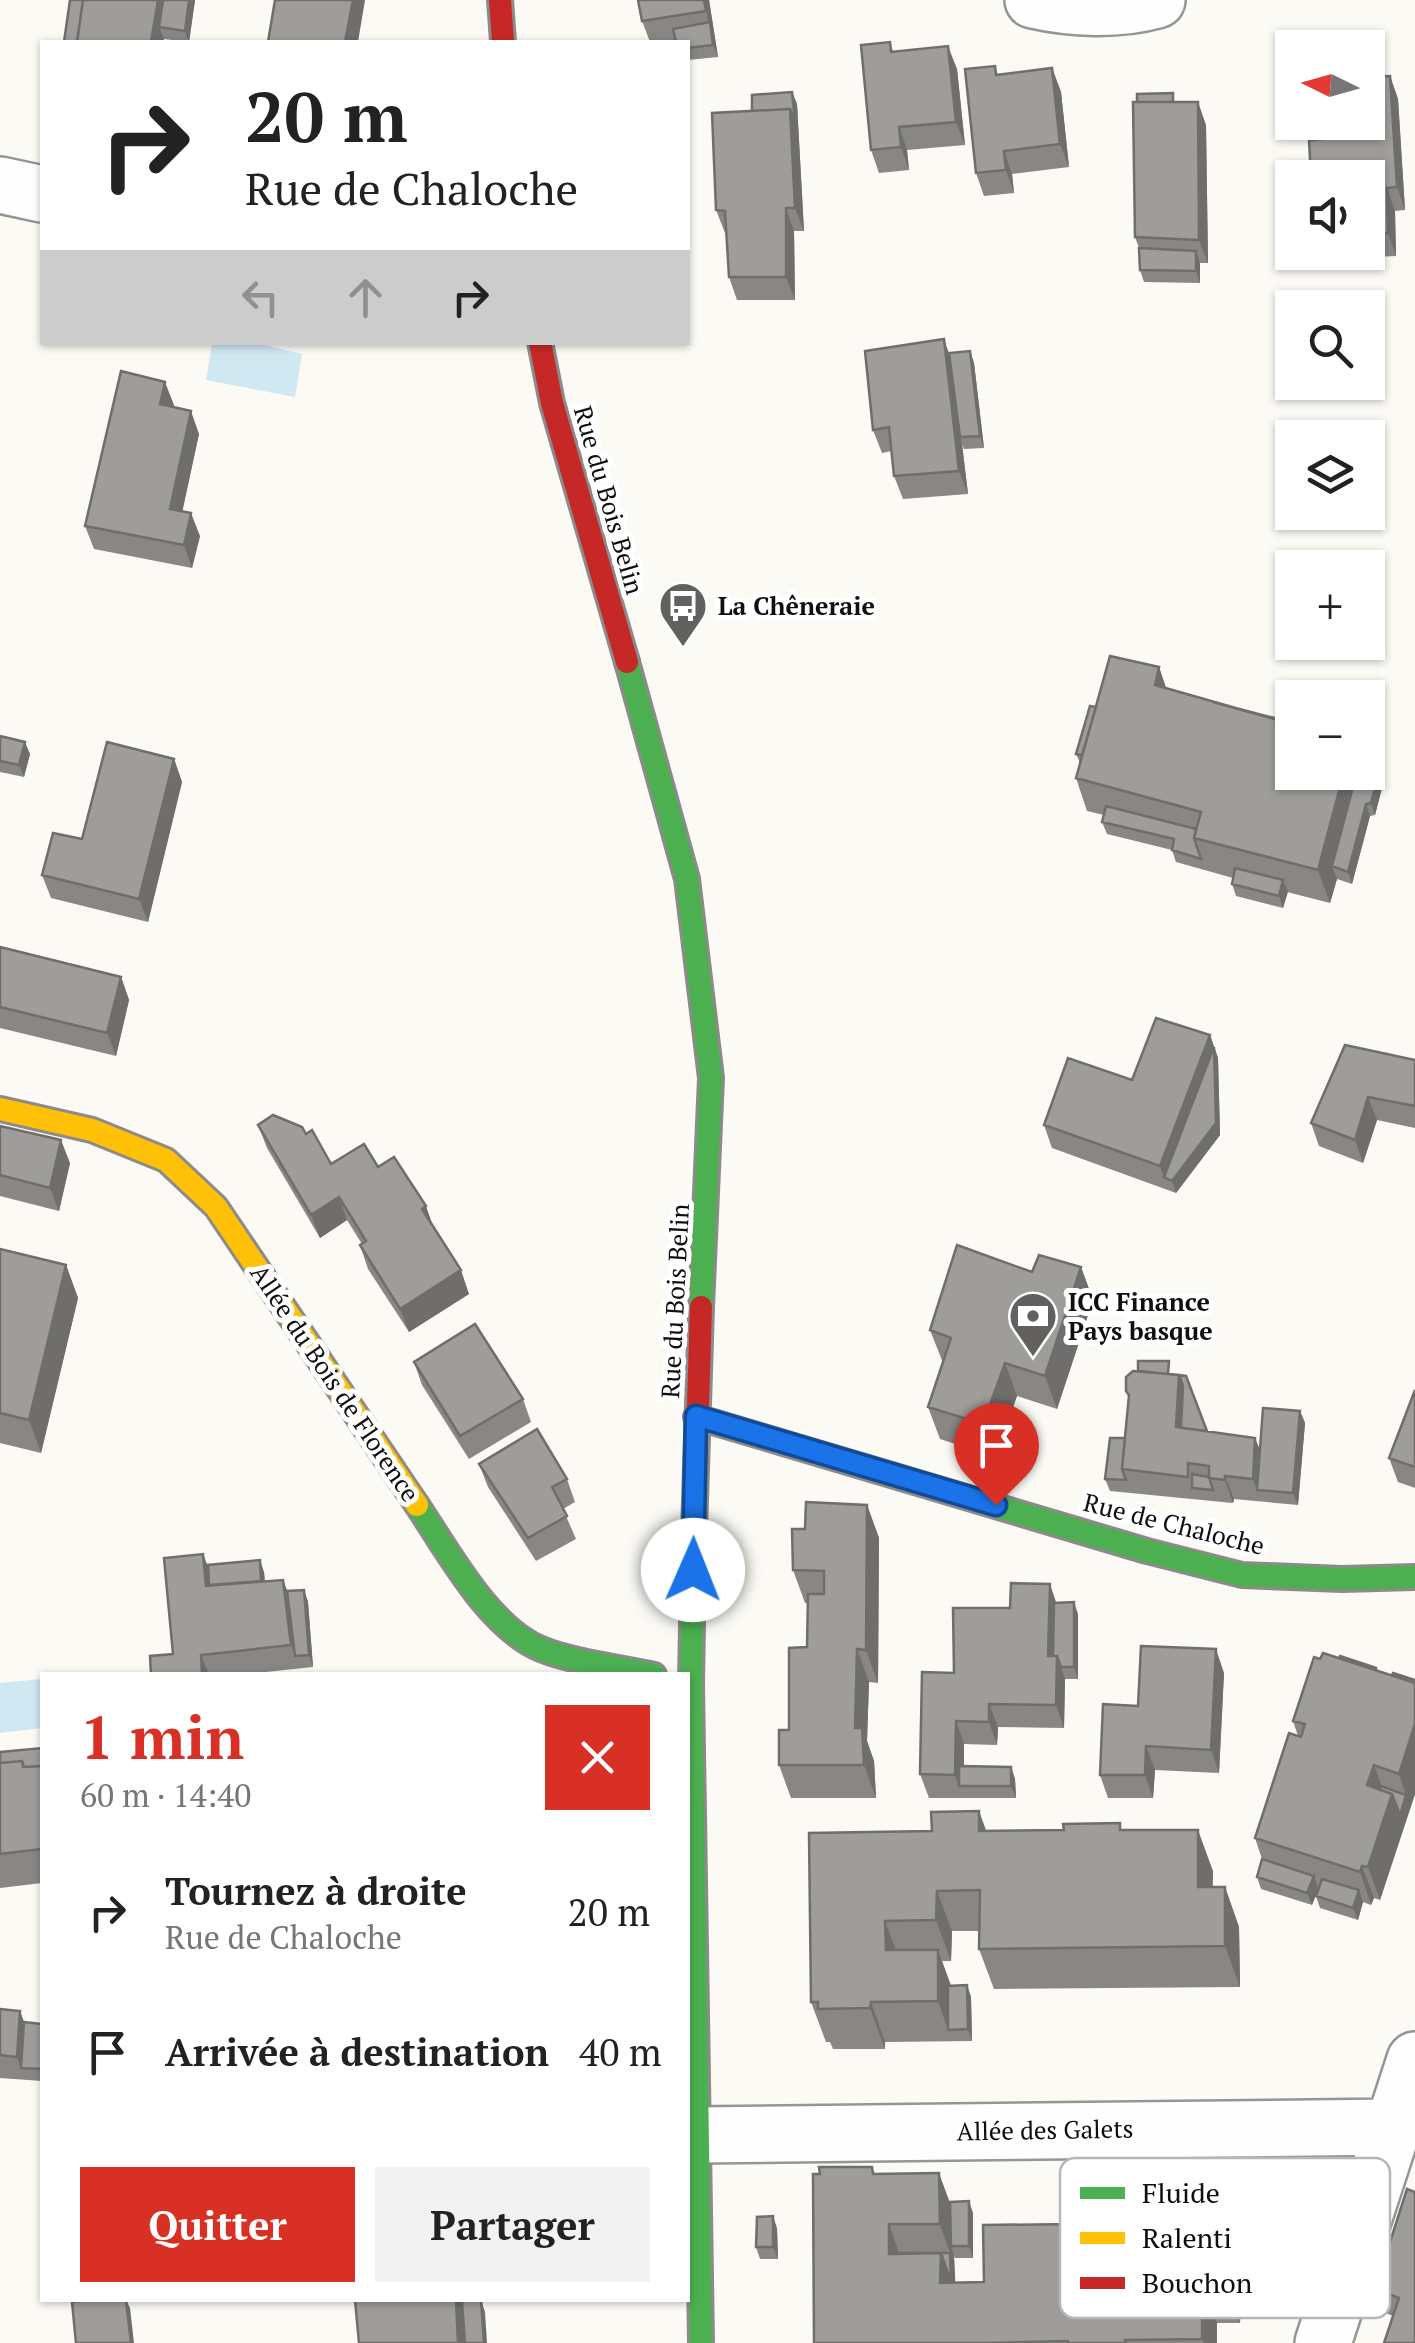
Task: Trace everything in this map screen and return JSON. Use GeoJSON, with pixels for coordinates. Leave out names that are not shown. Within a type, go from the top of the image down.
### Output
{"type":"FeatureCollection","features":[{"type":"Feature","properties":{"kind":"street"},"geometry":{"type":"LineString","coordinates":[[500,0],[503,40]]}},
{"type":"Feature","properties":{"kind":"street"},"geometry":{"type":"LineString","coordinates":[[1032,0],[1058,6],[1135,6],[1156,0]]}},
{"type":"Feature","properties":{"kind":"street"},"geometry":{"type":"LineString","coordinates":[[0,184],[40,194]]}},
{"type":"Feature","properties":{"kind":"street","name":"Rue du Bois Belin"},"geometry":{"type":"LineString","coordinates":[[541,345],[552,403],[687,879],[712,1078],[679,1672]]}},
{"type":"Feature","properties":{"kind":"street","name":"Allée du Bois de Florence"},"geometry":{"type":"LineString","coordinates":[[0,1109],[92,1130],[166,1160],[216,1207],[474,1589],[500,1620],[540,1649],[639,1672]]}},
{"type":"Feature","properties":{"kind":"street","name":"Rue de Chaloche"},"geometry":{"type":"LineString","coordinates":[[696,1416],[1147,1551],[1242,1574],[1342,1579],[1415,1577]]}},
{"type":"Feature","properties":{"kind":"street","name":"Rue du Bois Belin"},"geometry":{"type":"LineString","coordinates":[[690,1968],[701,2343]]}},
{"type":"Feature","properties":{"kind":"street"},"geometry":{"type":"LineString","coordinates":[[1384,2158],[1415,2060]]}},
{"type":"Feature","properties":{"kind":"street","name":"Allée des Galets"},"geometry":{"type":"LineString","coordinates":[[697,2135],[1394,2126]]}},
{"type":"Feature","properties":{"kind":"street"},"geometry":{"type":"LineString","coordinates":[[1324,2343],[1332,2318]]}},
{"type":"Feature","properties":{"kind":"water"},"geometry":{"type":"Polygon","coordinates":[[[212,345],[264,345],[302,354],[295,397],[206,380],[212,345]]]}},
{"type":"Feature","properties":{"kind":"water"},"geometry":{"type":"Polygon","coordinates":[[[40,1679],[40,1728],[0,1733],[0,1683],[40,1679]]]}},
{"type":"Feature","properties":{"kind":"building"},"geometry":{"type":"Polygon","coordinates":[[[70,0],[83,0],[77,40],[64,40],[70,0]]]}},
{"type":"Feature","properties":{"kind":"building"},"geometry":{"type":"Polygon","coordinates":[[[83,0],[158,0],[151,40],[77,40],[83,0]]]}},
{"type":"Feature","properties":{"kind":"building"},"geometry":{"type":"Polygon","coordinates":[[[163,0],[189,0],[185,31],[159,27],[163,0]]]}},
{"type":"Feature","properties":{"kind":"building"},"geometry":{"type":"Polygon","coordinates":[[[275,0],[353,0],[345,40],[268,40],[275,0]]]}},
{"type":"Feature","properties":{"kind":"building"},"geometry":{"type":"Polygon","coordinates":[[[638,0],[704,0],[706,11],[642,21],[638,0]]]}},
{"type":"Feature","properties":{"kind":"building"},"geometry":{"type":"Polygon","coordinates":[[[710,22],[713,45],[690,48],[690,40],[676,40],[673,29],[710,22]]]}},
{"type":"Feature","properties":{"kind":"building"},"geometry":{"type":"Polygon","coordinates":[[[890,42],[891,52],[948,46],[956,122],[899,127],[901,147],[871,150],[861,45],[890,42]]]}},
{"type":"Feature","properties":{"kind":"building"},"geometry":{"type":"Polygon","coordinates":[[[995,66],[996,75],[1052,68],[1060,144],[1004,151],[1006,170],[976,173],[965,69],[995,66]]]}},
{"type":"Feature","properties":{"kind":"building"},"geometry":{"type":"Polygon","coordinates":[[[1385,76],[1390,76],[1397,187],[1387,188],[1388,233],[1385,160],[1310,160],[1309,140],[1385,140],[1385,76]]]}},
{"type":"Feature","properties":{"kind":"building"},"geometry":{"type":"Polygon","coordinates":[[[792,92],[795,121],[790,109],[752,111],[752,95],[792,92]]]}},
{"type":"Feature","properties":{"kind":"building"},"geometry":{"type":"Polygon","coordinates":[[[1173,93],[1173,102],[1137,102],[1137,94],[1173,93]]]}},
{"type":"Feature","properties":{"kind":"building"},"geometry":{"type":"Polygon","coordinates":[[[1133,102],[1198,102],[1199,240],[1135,237],[1133,102]]]}},
{"type":"Feature","properties":{"kind":"building"},"geometry":{"type":"Polygon","coordinates":[[[790,109],[795,208],[786,208],[786,277],[729,277],[725,211],[716,210],[712,113],[790,109]]]}},
{"type":"Feature","properties":{"kind":"building"},"geometry":{"type":"Polygon","coordinates":[[[1139,248],[1196,251],[1196,271],[1140,270],[1139,248]]]}},
{"type":"Feature","properties":{"kind":"building"},"geometry":{"type":"Polygon","coordinates":[[[944,339],[959,471],[894,476],[889,427],[873,430],[865,351],[944,339]]]}},
{"type":"Feature","properties":{"kind":"building"},"geometry":{"type":"Polygon","coordinates":[[[970,351],[980,436],[960,437],[949,353],[970,351]]]}},
{"type":"Feature","properties":{"kind":"building"},"geometry":{"type":"Polygon","coordinates":[[[121,371],[165,382],[160,404],[191,411],[170,509],[191,513],[184,545],[85,526],[121,371]]]}},
{"type":"Feature","properties":{"kind":"building"},"geometry":{"type":"Polygon","coordinates":[[[1110,656],[1159,667],[1155,685],[1275,719],[1275,790],[1339,790],[1318,870],[1194,838],[1201,812],[1076,778],[1110,656]]]}},
{"type":"Feature","properties":{"kind":"building"},"geometry":{"type":"Polygon","coordinates":[[[1090,706],[1096,707],[1082,755],[1076,754],[1090,706]]]}},
{"type":"Feature","properties":{"kind":"building"},"geometry":{"type":"Polygon","coordinates":[[[0,736],[25,742],[19,765],[0,761],[0,736]]]}},
{"type":"Feature","properties":{"kind":"building"},"geometry":{"type":"Polygon","coordinates":[[[107,742],[174,759],[139,899],[42,875],[53,833],[82,839],[107,742]]]}},
{"type":"Feature","properties":{"kind":"building"},"geometry":{"type":"Polygon","coordinates":[[[1352,790],[1374,790],[1371,803],[1366,804],[1348,872],[1332,866],[1352,790]]]}},
{"type":"Feature","properties":{"kind":"building"},"geometry":{"type":"Polygon","coordinates":[[[1106,806],[1196,829],[1194,838],[1201,859],[1172,850],[1174,839],[1102,822],[1106,806]]]}},
{"type":"Feature","properties":{"kind":"building"},"geometry":{"type":"Polygon","coordinates":[[[1235,868],[1283,880],[1279,896],[1232,884],[1235,868]]]}},
{"type":"Feature","properties":{"kind":"building"},"geometry":{"type":"Polygon","coordinates":[[[0,947],[121,977],[107,1033],[0,1007],[0,947]]]}},
{"type":"Feature","properties":{"kind":"building"},"geometry":{"type":"Polygon","coordinates":[[[1156,1018],[1210,1035],[1160,1166],[1044,1125],[1068,1058],[1132,1080],[1156,1018]]]}},
{"type":"Feature","properties":{"kind":"building"},"geometry":{"type":"Polygon","coordinates":[[[1345,1045],[1415,1060],[1415,1106],[1368,1097],[1355,1140],[1311,1123],[1345,1045]]]}},
{"type":"Feature","properties":{"kind":"building"},"geometry":{"type":"Polygon","coordinates":[[[1214,1047],[1216,1123],[1172,1181],[1164,1177],[1214,1047]]]}},
{"type":"Feature","properties":{"kind":"building"},"geometry":{"type":"Polygon","coordinates":[[[273,1115],[302,1127],[306,1134],[312,1130],[331,1164],[364,1144],[378,1167],[394,1157],[461,1270],[400,1309],[360,1245],[366,1241],[339,1197],[311,1215],[258,1125],[273,1115]]]}},
{"type":"Feature","properties":{"kind":"building"},"geometry":{"type":"Polygon","coordinates":[[[0,1126],[61,1140],[50,1188],[0,1175],[0,1126]]]}},
{"type":"Feature","properties":{"kind":"building"},"geometry":{"type":"Polygon","coordinates":[[[957,1245],[1032,1272],[1039,1255],[1081,1267],[1045,1376],[1005,1363],[983,1424],[928,1407],[951,1338],[930,1330],[957,1245]]]}},
{"type":"Feature","properties":{"kind":"building"},"geometry":{"type":"Polygon","coordinates":[[[0,1249],[66,1265],[29,1420],[0,1413],[0,1249]]]}},
{"type":"Feature","properties":{"kind":"building"},"geometry":{"type":"Polygon","coordinates":[[[475,1324],[523,1399],[460,1436],[414,1362],[475,1324]]]}},
{"type":"Feature","properties":{"kind":"building"},"geometry":{"type":"Polygon","coordinates":[[[1138,1361],[1169,1361],[1168,1374],[1138,1371],[1138,1361]]]}},
{"type":"Feature","properties":{"kind":"building"},"geometry":{"type":"Polygon","coordinates":[[[1133,1371],[1179,1375],[1176,1427],[1255,1438],[1253,1479],[1209,1478],[1209,1466],[1188,1463],[1188,1477],[1122,1469],[1129,1395],[1126,1377],[1133,1371]]]}},
{"type":"Feature","properties":{"kind":"building"},"geometry":{"type":"Polygon","coordinates":[[[1179,1375],[1186,1376],[1207,1431],[1181,1428],[1183,1386],[1179,1375]]]}},
{"type":"Feature","properties":{"kind":"building"},"geometry":{"type":"Polygon","coordinates":[[[1415,1390],[1415,1467],[1389,1458],[1415,1390]]]}},
{"type":"Feature","properties":{"kind":"building"},"geometry":{"type":"Polygon","coordinates":[[[1263,1408],[1300,1411],[1293,1493],[1257,1490],[1263,1408]]]}},
{"type":"Feature","properties":{"kind":"building"},"geometry":{"type":"Polygon","coordinates":[[[537,1429],[567,1479],[552,1487],[567,1516],[528,1538],[479,1464],[537,1429]]]}},
{"type":"Feature","properties":{"kind":"building"},"geometry":{"type":"Polygon","coordinates":[[[1110,1438],[1125,1438],[1122,1469],[1126,1480],[1105,1479],[1110,1438]]]}},
{"type":"Feature","properties":{"kind":"building"},"geometry":{"type":"Polygon","coordinates":[[[1192,1474],[1209,1477],[1213,1490],[1192,1488],[1192,1474]]]}},
{"type":"Feature","properties":{"kind":"building"},"geometry":{"type":"Polygon","coordinates":[[[806,1502],[867,1505],[866,1650],[857,1649],[855,1728],[862,1728],[864,1765],[779,1765],[779,1730],[789,1730],[789,1648],[807,1647],[808,1594],[824,1594],[824,1571],[793,1570],[792,1529],[805,1529],[806,1502]]]}},
{"type":"Feature","properties":{"kind":"building"},"geometry":{"type":"Polygon","coordinates":[[[203,1554],[206,1586],[283,1580],[291,1645],[201,1655],[202,1672],[151,1672],[150,1656],[173,1654],[164,1558],[203,1554]]]}},
{"type":"Feature","properties":{"kind":"building"},"geometry":{"type":"Polygon","coordinates":[[[260,1560],[261,1581],[209,1585],[208,1565],[260,1560]]]}},
{"type":"Feature","properties":{"kind":"building"},"geometry":{"type":"Polygon","coordinates":[[[1011,1583],[1050,1584],[1048,1656],[1057,1656],[1056,1705],[989,1704],[989,1722],[956,1721],[955,1775],[920,1774],[922,1672],[954,1673],[953,1608],[1010,1608],[1011,1583]]]}},
{"type":"Feature","properties":{"kind":"building"},"geometry":{"type":"Polygon","coordinates":[[[304,1590],[309,1655],[295,1656],[287,1591],[304,1590]]]}},
{"type":"Feature","properties":{"kind":"building"},"geometry":{"type":"Polygon","coordinates":[[[1074,1602],[1074,1667],[1061,1667],[1057,1656],[1053,1656],[1054,1603],[1074,1602]]]}},
{"type":"Feature","properties":{"kind":"building"},"geometry":{"type":"Polygon","coordinates":[[[1141,1646],[1216,1649],[1211,1750],[1146,1746],[1145,1775],[1100,1775],[1103,1704],[1138,1706],[1141,1646]]]}},
{"type":"Feature","properties":{"kind":"building"},"geometry":{"type":"Polygon","coordinates":[[[1323,1653],[1415,1683],[1415,1724],[1399,1774],[1374,1765],[1367,1785],[1392,1794],[1368,1867],[1362,1866],[1360,1872],[1255,1838],[1289,1733],[1301,1737],[1305,1724],[1293,1721],[1314,1657],[1320,1659],[1323,1653]]]}},
{"type":"Feature","properties":{"kind":"building"},"geometry":{"type":"Polygon","coordinates":[[[1339,1658],[1376,1668],[1376,1670],[1339,1658]]]}},
{"type":"Feature","properties":{"kind":"building"},"geometry":{"type":"Polygon","coordinates":[[[40,1748],[40,1766],[24,1767],[22,1761],[0,1763],[0,1752],[40,1748]]]}},
{"type":"Feature","properties":{"kind":"building"},"geometry":{"type":"Polygon","coordinates":[[[22,1761],[23,1767],[40,1766],[40,1849],[0,1854],[0,1763],[22,1761]]]}},
{"type":"Feature","properties":{"kind":"building"},"geometry":{"type":"Polygon","coordinates":[[[959,1766],[1011,1767],[1011,1786],[959,1786],[959,1766]]]}},
{"type":"Feature","properties":{"kind":"building"},"geometry":{"type":"Polygon","coordinates":[[[1381,1786],[1406,1795],[1400,1815],[1392,1794],[1380,1790],[1381,1786]]]}},
{"type":"Feature","properties":{"kind":"building"},"geometry":{"type":"Polygon","coordinates":[[[979,1811],[979,1831],[1064,1830],[1063,1824],[1120,1823],[1120,1830],[1198,1830],[1198,1887],[1225,1887],[1225,1946],[979,1949],[980,1890],[937,1891],[936,1920],[885,1921],[886,1950],[938,1950],[938,2001],[871,2002],[870,2008],[818,2009],[818,2002],[811,2002],[809,1833],[932,1831],[931,1812],[979,1811]]]}},
{"type":"Feature","properties":{"kind":"building"},"geometry":{"type":"Polygon","coordinates":[[[1262,1859],[1314,1876],[1307,1893],[1257,1877],[1262,1859]]]}},
{"type":"Feature","properties":{"kind":"building"},"geometry":{"type":"Polygon","coordinates":[[[1322,1879],[1359,1890],[1353,1908],[1316,1896],[1322,1879]]]}},
{"type":"Feature","properties":{"kind":"building"},"geometry":{"type":"Polygon","coordinates":[[[967,1985],[968,2029],[948,2030],[948,1986],[967,1985]]]}},
{"type":"Feature","properties":{"kind":"building"},"geometry":{"type":"Polygon","coordinates":[[[0,2009],[20,2011],[17,2057],[0,2055],[0,2009]]]}},
{"type":"Feature","properties":{"kind":"building"},"geometry":{"type":"Polygon","coordinates":[[[24,2022],[40,2024],[40,2069],[21,2068],[24,2022]]]}},
{"type":"Feature","properties":{"kind":"building"},"geometry":{"type":"Polygon","coordinates":[[[819,2167],[872,2167],[873,2174],[939,2173],[940,2224],[889,2224],[889,2254],[941,2253],[940,2283],[984,2282],[983,2225],[1060,2224],[1060,2318],[1202,2318],[1202,2339],[1125,2343],[814,2343],[813,2174],[820,2174],[819,2167]]]}},
{"type":"Feature","properties":{"kind":"building"},"geometry":{"type":"Polygon","coordinates":[[[1407,2189],[1415,2192],[1415,2343],[1384,2343],[1399,2298],[1390,2295],[1390,2242],[1407,2189]]]}},
{"type":"Feature","properties":{"kind":"building"},"geometry":{"type":"Polygon","coordinates":[[[969,2201],[969,2246],[951,2246],[950,2202],[969,2201]]]}},
{"type":"Feature","properties":{"kind":"building"},"geometry":{"type":"Polygon","coordinates":[[[773,2216],[773,2247],[756,2247],[757,2217],[773,2216]]]}},
{"type":"Feature","properties":{"kind":"building"},"geometry":{"type":"Polygon","coordinates":[[[941,2253],[950,2253],[951,2282],[941,2253]]]}},
{"type":"Feature","properties":{"kind":"building"},"geometry":{"type":"Polygon","coordinates":[[[72,2302],[126,2302],[131,2343],[76,2343],[72,2302]]]}},
{"type":"Feature","properties":{"kind":"building"},"geometry":{"type":"Polygon","coordinates":[[[355,2302],[456,2302],[458,2343],[359,2343],[355,2302]]]}},
{"type":"Feature","properties":{"kind":"building"},"geometry":{"type":"Polygon","coordinates":[[[462,2302],[481,2302],[484,2343],[465,2343],[462,2302]]]}},
{"type":"Feature","properties":{"kind":"traffic: fast"},"geometry":{"type":"LineString","coordinates":[[627,662],[687,879],[711,1078],[701,1307]]}},
{"type":"Feature","properties":{"kind":"traffic: fast"},"geometry":{"type":"LineString","coordinates":[[696,1417],[1147,1551],[1242,1575],[1415,1577]]}},
{"type":"Feature","properties":{"kind":"traffic: fast"},"geometry":{"type":"LineString","coordinates":[[417,1505],[471,1586],[504,1624],[522,1638],[566,1657],[639,1672]]}},
{"type":"Feature","properties":{"kind":"traffic: fast"},"geometry":{"type":"LineString","coordinates":[[693,1565],[691,1684],[701,2343]]}},
{"type":"Feature","properties":{"kind":"traffic: slow"},"geometry":{"type":"LineString","coordinates":[[0,1109],[92,1130],[166,1160],[216,1207],[417,1505]]}},
{"type":"Feature","properties":{"kind":"traffic: jam"},"geometry":{"type":"LineString","coordinates":[[500,0],[503,40]]}},
{"type":"Feature","properties":{"kind":"traffic: jam"},"geometry":{"type":"LineString","coordinates":[[541,345],[552,403],[627,662]]}},
{"type":"Feature","properties":{"kind":"traffic: jam"},"geometry":{"type":"LineString","coordinates":[[693,1565],[701,1307]]}},
{"type":"Feature","properties":{"kind":"place","name":"La Chêneraie"},"geometry":{"type":"Point","coordinates":[683,648]}},
{"type":"Feature","properties":{"kind":"place","name":"ICC Finance Pays basque"},"geometry":{"type":"Point","coordinates":[1033,1358]}},
{"type":"Feature","properties":{"kind":"route"},"geometry":{"type":"LineString","coordinates":[[693,1570],[696,1416],[996,1505]]}}]}
